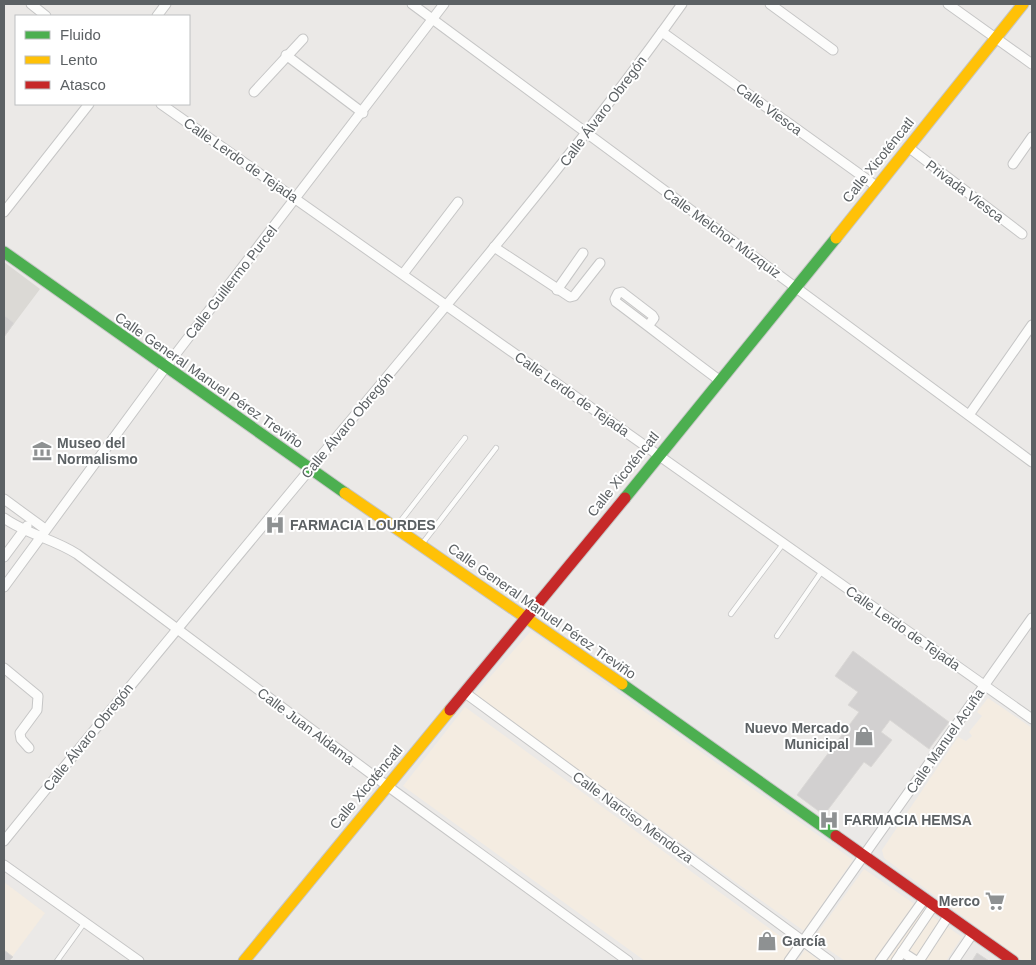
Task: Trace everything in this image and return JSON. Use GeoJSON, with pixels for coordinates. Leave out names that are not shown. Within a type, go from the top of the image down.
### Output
{"type":"FeatureCollection","features":[{"type":"Feature","properties":{"kind":"street"},"geometry":{"type":"LineString","coordinates":[[31,4],[45,15]]}},
{"type":"Feature","properties":{"kind":"street"},"geometry":{"type":"LineString","coordinates":[[157,15],[166,4]]}},
{"type":"Feature","properties":{"kind":"street","name":"Calle Melchor Múzquiz"},"geometry":{"type":"LineString","coordinates":[[412,4],[1032,462]]}},
{"type":"Feature","properties":{"kind":"street","name":"Calle Guillermo Purcel"},"geometry":{"type":"LineString","coordinates":[[4,587],[42,533],[166,368],[295,198],[363,113],[444,4]]}},
{"type":"Feature","properties":{"kind":"street","name":"Calle Álvaro Obregón"},"geometry":{"type":"LineString","coordinates":[[4,841],[176,629],[310,470],[586,134],[682,4]]}},
{"type":"Feature","properties":{"kind":"street"},"geometry":{"type":"LineString","coordinates":[[770,4],[833,50]]}},
{"type":"Feature","properties":{"kind":"street"},"geometry":{"type":"LineString","coordinates":[[948,4],[1032,64]]}},
{"type":"Feature","properties":{"kind":"street","name":"Calle Xicoténcatl"},"geometry":{"type":"LineString","coordinates":[[244,961],[386,785],[527,617],[658,454],[796,288],[1023,4]]}},
{"type":"Feature","properties":{"kind":"street","name":"Calle Viesca"},"geometry":{"type":"LineString","coordinates":[[662,32],[876,186]]}},
{"type":"Feature","properties":{"kind":"street"},"geometry":{"type":"LineString","coordinates":[[254,92],[286,55],[303,39]]}},
{"type":"Feature","properties":{"kind":"street"},"geometry":{"type":"LineString","coordinates":[[286,55],[363,113]]}},
{"type":"Feature","properties":{"kind":"street"},"geometry":{"type":"LineString","coordinates":[[4,212],[88,105]]}},
{"type":"Feature","properties":{"kind":"street","name":"Calle Lerdo de Tejada"},"geometry":{"type":"LineString","coordinates":[[162,105],[1032,719]]}},
{"type":"Feature","properties":{"kind":"street"},"geometry":{"type":"LineString","coordinates":[[1013,164],[1032,137]]}},
{"type":"Feature","properties":{"kind":"street","name":"Privada Viesca"},"geometry":{"type":"LineString","coordinates":[[908,147],[1022,234]]}},
{"type":"Feature","properties":{"kind":"street"},"geometry":{"type":"LineString","coordinates":[[403,274],[458,202]]}},
{"type":"Feature","properties":{"kind":"street"},"geometry":{"type":"LineString","coordinates":[[494,247],[567,297],[572,297],[600,263]]}},
{"type":"Feature","properties":{"kind":"street","name":"Calle General Manuel Pérez Treviño"},"geometry":{"type":"LineString","coordinates":[[4,252],[310,470],[527,617],[1013,961]]}},
{"type":"Feature","properties":{"kind":"street"},"geometry":{"type":"LineString","coordinates":[[556,290],[583,253]]}},
{"type":"Feature","properties":{"kind":"street"},"geometry":{"type":"LineString","coordinates":[[969,415],[1032,325]]}},
{"type":"Feature","properties":{"kind":"street"},"geometry":{"type":"LineString","coordinates":[[648,326],[719,380]]}},
{"type":"Feature","properties":{"kind":"street","name":"Calle Juan Aldama"},"geometry":{"type":"LineString","coordinates":[[4,499],[32,519],[42,533]]}},
{"type":"Feature","properties":{"kind":"street","name":"Calle Juan Aldama"},"geometry":{"type":"LineString","coordinates":[[4,518],[24,530],[42,533],[77,554],[386,785],[628,961]]}},
{"type":"Feature","properties":{"kind":"street"},"geometry":{"type":"LineString","coordinates":[[4,557],[32,519]]}},
{"type":"Feature","properties":{"kind":"street","name":"Calle Manuel Acuña"},"geometry":{"type":"LineString","coordinates":[[789,961],[1032,618]]}},
{"type":"Feature","properties":{"kind":"street"},"geometry":{"type":"LineString","coordinates":[[4,668],[38,696],[37,710],[20,733],[21,740],[29,748]]}},
{"type":"Feature","properties":{"kind":"street","name":"Calle Narciso Mendoza"},"geometry":{"type":"LineString","coordinates":[[464,692],[830,961]]}},
{"type":"Feature","properties":{"kind":"street"},"geometry":{"type":"LineString","coordinates":[[4,865],[139,961]]}},
{"type":"Feature","properties":{"kind":"street"},"geometry":{"type":"LineString","coordinates":[[896,961],[930,902]]}},
{"type":"Feature","properties":{"kind":"street"},"geometry":{"type":"LineString","coordinates":[[880,961],[930,902]]}},
{"type":"Feature","properties":{"kind":"street"},"geometry":{"type":"LineString","coordinates":[[902,952],[917,961],[949,915]]}},
{"type":"Feature","properties":{"kind":"street"},"geometry":{"type":"LineString","coordinates":[[954,961],[973,933]]}},
{"type":"Feature","properties":{"kind":"lane"},"geometry":{"type":"LineString","coordinates":[[396,528],[465,438]]}},
{"type":"Feature","properties":{"kind":"lane"},"geometry":{"type":"LineString","coordinates":[[421,546],[496,448]]}},
{"type":"Feature","properties":{"kind":"lane"},"geometry":{"type":"LineString","coordinates":[[731,614],[783,544]]}},
{"type":"Feature","properties":{"kind":"lane"},"geometry":{"type":"LineString","coordinates":[[777,636],[822,571]]}},
{"type":"Feature","properties":{"kind":"lane"},"geometry":{"type":"LineString","coordinates":[[57,961],[85,922]]}},
{"type":"Feature","properties":{"kind":"shaded area"},"geometry":{"type":"Polygon","coordinates":[[[4,262],[40,289],[4,337],[4,262]]]}},
{"type":"Feature","properties":{"kind":"shaded area"},"geometry":{"type":"Polygon","coordinates":[[[531,631],[853,860],[804,931],[474,695],[531,631]]]}},
{"type":"Feature","properties":{"kind":"shaded area"},"geometry":{"type":"Polygon","coordinates":[[[988,698],[1032,728],[1032,961],[1023,961],[884,858],[882,850],[958,737],[966,741],[972,736],[969,732],[982,716],[977,712],[988,698]]]}},
{"type":"Feature","properties":{"kind":"shaded area"},"geometry":{"type":"Polygon","coordinates":[[[465,707],[795,947],[783,961],[645,961],[403,786],[465,707]]]}},
{"type":"Feature","properties":{"kind":"shaded area"},"geometry":{"type":"Polygon","coordinates":[[[864,869],[962,937],[946,961],[845,961],[813,939],[864,869]]]}},
{"type":"Feature","properties":{"kind":"shaded area"},"geometry":{"type":"Polygon","coordinates":[[[4,882],[45,913],[9,961],[4,961],[4,882]]]}},
{"type":"Feature","properties":{"kind":"shaded area"},"geometry":{"type":"Polygon","coordinates":[[[805,950],[820,961],[797,961],[805,950]]]}},
{"type":"Feature","properties":{"kind":"building"},"geometry":{"type":"Polygon","coordinates":[[[4,315],[14,323],[4,337],[4,315]]]}},
{"type":"Feature","properties":{"kind":"building","name":"Nuevo Mercado Municipal"},"geometry":{"type":"Polygon","coordinates":[[[853,651],[949,722],[929,749],[890,720],[881,732],[892,740],[871,767],[864,762],[824,815],[797,795],[859,712],[848,705],[858,692],[835,676],[853,651]]]}},
{"type":"Feature","properties":{"kind":"building"},"geometry":{"type":"Polygon","coordinates":[[[4,950],[13,957],[9,961],[4,961],[4,950]]]}},
{"type":"Feature","properties":{"kind":"building"},"geometry":{"type":"Polygon","coordinates":[[[977,953],[989,961],[972,961],[977,953]]]}},
{"type":"Feature","properties":{"kind":"traffic: fast"},"geometry":{"type":"LineString","coordinates":[[625,498],[836,238]]}},
{"type":"Feature","properties":{"kind":"traffic: fast"},"geometry":{"type":"LineString","coordinates":[[4,252],[345,493]]}},
{"type":"Feature","properties":{"kind":"traffic: fast"},"geometry":{"type":"LineString","coordinates":[[622,684],[836,836]]}},
{"type":"Feature","properties":{"kind":"traffic: slow"},"geometry":{"type":"LineString","coordinates":[[836,238],[1023,4]]}},
{"type":"Feature","properties":{"kind":"traffic: slow"},"geometry":{"type":"LineString","coordinates":[[345,493],[622,684]]}},
{"type":"Feature","properties":{"kind":"traffic: slow"},"geometry":{"type":"LineString","coordinates":[[244,961],[450,710]]}},
{"type":"Feature","properties":{"kind":"traffic: jam"},"geometry":{"type":"LineString","coordinates":[[450,710],[625,498]]}},
{"type":"Feature","properties":{"kind":"traffic: jam"},"geometry":{"type":"LineString","coordinates":[[836,836],[1013,961]]}},
{"type":"Feature","properties":{"kind":"place","name":"Museo del Normalismo"},"geometry":{"type":"Point","coordinates":[42,451]}},
{"type":"Feature","properties":{"kind":"place","name":"FARMACIA LOURDES"},"geometry":{"type":"Point","coordinates":[275,525]}},
{"type":"Feature","properties":{"kind":"place","name":"Nuevo Mercado Municipal"},"geometry":{"type":"Point","coordinates":[864,736]}},
{"type":"Feature","properties":{"kind":"place","name":"FARMACIA HEMSA"},"geometry":{"type":"Point","coordinates":[829,820]}},
{"type":"Feature","properties":{"kind":"place","name":"Merco"},"geometry":{"type":"Point","coordinates":[995,901]}},
{"type":"Feature","properties":{"kind":"place","name":"García"},"geometry":{"type":"Point","coordinates":[767,941]}}]}
